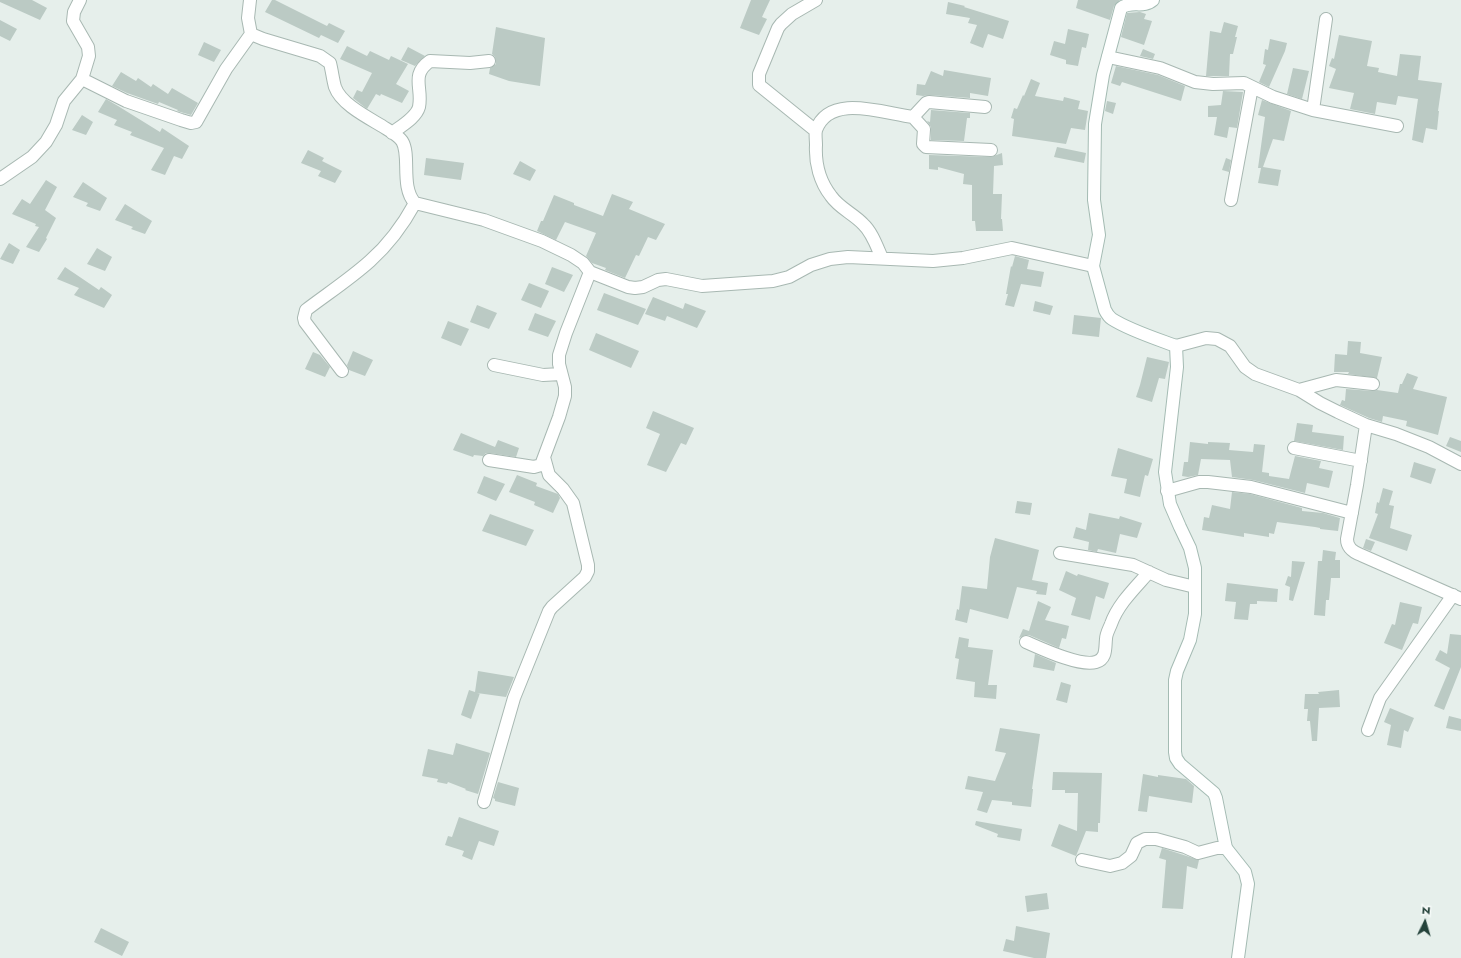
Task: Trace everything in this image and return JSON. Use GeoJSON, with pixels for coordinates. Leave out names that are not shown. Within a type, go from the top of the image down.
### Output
{"type":"FeatureCollection","features":[{"type":"Feature","properties":{"kind":"street"},"geometry":{"type":"LineString","coordinates":[[0,179],[32,157],[46,142],[56,125],[64,100],[82,79],[89,56],[88,47],[73,21],[74,12],[80,0]]}},
{"type":"Feature","properties":{"kind":"street"},"geometry":{"type":"LineString","coordinates":[[82,79],[126,101],[191,123],[196,122],[226,69],[251,34],[248,18],[250,0]]}},
{"type":"Feature","properties":{"kind":"street"},"geometry":{"type":"LineString","coordinates":[[816,0],[792,14],[778,28],[759,74],[758,80],[759,85],[816,131]]}},
{"type":"Feature","properties":{"kind":"street"},"geometry":{"type":"LineString","coordinates":[[1154,0],[1144,4],[1125,4],[1121,8],[1103,75],[1095,124],[1094,200],[1099,235],[1093,266],[1105,310],[1108,315],[1112,319],[1134,330],[1176,346],[1206,338],[1217,339],[1230,346],[1240,360],[1255,374],[1299,390],[1320,403],[1366,425],[1396,434],[1429,447],[1461,464]]}},
{"type":"Feature","properties":{"kind":"street"},"geometry":{"type":"LineString","coordinates":[[1312,110],[1326,19]]}},
{"type":"Feature","properties":{"kind":"street"},"geometry":{"type":"LineString","coordinates":[[251,34],[320,56],[330,63],[335,87],[341,97],[354,109],[392,133],[403,142],[405,151],[405,174],[410,199],[415,203],[484,220],[542,242],[571,255],[583,263],[590,272],[628,287],[643,287],[658,280],[666,279],[702,286],[773,281],[789,277],[811,265],[830,259],[848,257],[933,261],[963,258],[1017,248],[1093,266]]}},
{"type":"Feature","properties":{"kind":"street"},"geometry":{"type":"LineString","coordinates":[[1108,57],[1160,68],[1195,82],[1213,84],[1244,83],[1273,97],[1312,110],[1397,126]]}},
{"type":"Feature","properties":{"kind":"street"},"geometry":{"type":"LineString","coordinates":[[392,133],[415,113],[419,106],[419,72],[430,61],[470,63],[489,61]]}},
{"type":"Feature","properties":{"kind":"street"},"geometry":{"type":"LineString","coordinates":[[1231,200],[1252,88]]}},
{"type":"Feature","properties":{"kind":"street"},"geometry":{"type":"LineString","coordinates":[[913,117],[926,103],[929,102],[985,107]]}},
{"type":"Feature","properties":{"kind":"street"},"geometry":{"type":"LineString","coordinates":[[882,258],[864,224],[832,199],[823,185],[816,155],[816,131],[824,117],[836,111],[852,108],[873,109],[913,117],[923,127],[923,144],[926,147],[991,150]]}},
{"type":"Feature","properties":{"kind":"street"},"geometry":{"type":"LineString","coordinates":[[342,371],[305,322],[304,318],[306,310],[370,261],[389,242],[406,220],[415,203]]}},
{"type":"Feature","properties":{"kind":"street"},"geometry":{"type":"LineString","coordinates":[[489,460],[534,467],[541,465],[551,434],[559,417],[565,396],[565,387],[558,364],[559,355],[590,272]]}},
{"type":"Feature","properties":{"kind":"street"},"geometry":{"type":"LineString","coordinates":[[1176,346],[1177,367],[1165,472],[1170,504],[1190,548],[1194,568],[1195,614],[1190,640],[1177,671],[1175,680],[1175,752],[1176,758],[1180,764],[1210,788],[1214,793],[1226,848],[1245,872],[1247,878],[1238,958]]}},
{"type":"Feature","properties":{"kind":"street"},"geometry":{"type":"LineString","coordinates":[[494,364],[543,374],[561,374]]}},
{"type":"Feature","properties":{"kind":"street"},"geometry":{"type":"LineString","coordinates":[[1299,390],[1336,380],[1373,384]]}},
{"type":"Feature","properties":{"kind":"street"},"geometry":{"type":"LineString","coordinates":[[1366,425],[1347,543],[1354,552],[1457,597],[1380,698],[1368,730]]}},
{"type":"Feature","properties":{"kind":"street"},"geometry":{"type":"LineString","coordinates":[[1294,448],[1361,461]]}},
{"type":"Feature","properties":{"kind":"street"},"geometry":{"type":"LineString","coordinates":[[484,802],[514,698],[549,611],[585,577],[588,571],[584,542],[574,503],[549,475],[544,457]]}},
{"type":"Feature","properties":{"kind":"street"},"geometry":{"type":"LineString","coordinates":[[1167,491],[1199,482],[1251,487],[1352,513]]}},
{"type":"Feature","properties":{"kind":"street"},"geometry":{"type":"LineString","coordinates":[[1060,553],[1133,565],[1166,580],[1195,587]]}},
{"type":"Feature","properties":{"kind":"street"},"geometry":{"type":"LineString","coordinates":[[1026,642],[1076,662],[1096,663],[1101,660],[1105,652],[1106,637],[1113,617],[1123,601],[1148,572]]}},
{"type":"Feature","properties":{"kind":"street"},"geometry":{"type":"LineString","coordinates":[[1082,860],[1110,866],[1122,863],[1131,856],[1137,843],[1145,839],[1156,839],[1185,847],[1198,853],[1217,848],[1226,848]]}},
{"type":"Feature","properties":{"kind":"building"},"geometry":{"type":"Polygon","coordinates":[[[0,0],[32,0],[47,8],[40,20],[0,2],[0,0]]]}},
{"type":"Feature","properties":{"kind":"building"},"geometry":{"type":"Polygon","coordinates":[[[272,0],[275,0],[327,26],[329,23],[345,31],[338,43],[321,35],[319,38],[265,12],[272,0]]]}},
{"type":"Feature","properties":{"kind":"building"},"geometry":{"type":"Polygon","coordinates":[[[751,0],[770,0],[762,17],[767,19],[759,35],[740,28],[751,0]]]}},
{"type":"Feature","properties":{"kind":"building"},"geometry":{"type":"Polygon","coordinates":[[[1078,0],[1120,0],[1114,6],[1110,20],[1076,8],[1078,0]]]}},
{"type":"Feature","properties":{"kind":"building"},"geometry":{"type":"Polygon","coordinates":[[[948,2],[965,6],[964,7],[1009,21],[1003,39],[988,34],[983,48],[970,43],[977,25],[968,23],[970,18],[946,14],[948,2]]]}},
{"type":"Feature","properties":{"kind":"building"},"geometry":{"type":"Polygon","coordinates":[[[1140,12],[1146,14],[1144,19],[1152,21],[1144,45],[1121,37],[1127,13],[1140,12]]]}},
{"type":"Feature","properties":{"kind":"building"},"geometry":{"type":"Polygon","coordinates":[[[0,20],[17,29],[10,41],[0,36],[0,20]]]}},
{"type":"Feature","properties":{"kind":"building"},"geometry":{"type":"Polygon","coordinates":[[[1224,22],[1238,26],[1233,54],[1230,54],[1229,76],[1206,76],[1210,31],[1221,33],[1224,22]]]}},
{"type":"Feature","properties":{"kind":"building"},"geometry":{"type":"Polygon","coordinates":[[[496,27],[545,38],[540,86],[509,81],[489,74],[490,68],[496,64],[495,57],[492,54],[496,27]]]}},
{"type":"Feature","properties":{"kind":"building"},"geometry":{"type":"Polygon","coordinates":[[[1068,29],[1089,34],[1086,48],[1082,47],[1078,66],[1066,64],[1066,60],[1050,55],[1054,41],[1065,44],[1068,29]]]}},
{"type":"Feature","properties":{"kind":"building"},"geometry":{"type":"Polygon","coordinates":[[[1339,35],[1372,41],[1367,66],[1379,68],[1378,72],[1397,76],[1400,54],[1421,56],[1418,80],[1442,83],[1437,130],[1426,128],[1423,143],[1412,140],[1418,99],[1398,96],[1396,105],[1377,102],[1375,114],[1350,109],[1354,93],[1329,88],[1336,69],[1329,66],[1332,58],[1334,59],[1339,35]]]}},
{"type":"Feature","properties":{"kind":"building"},"geometry":{"type":"Polygon","coordinates":[[[1270,39],[1287,43],[1269,87],[1259,82],[1266,65],[1263,64],[1265,49],[1268,50],[1270,39]]]}},
{"type":"Feature","properties":{"kind":"building"},"geometry":{"type":"Polygon","coordinates":[[[204,42],[221,50],[214,62],[198,55],[204,42]]]}},
{"type":"Feature","properties":{"kind":"building"},"geometry":{"type":"Polygon","coordinates":[[[347,46],[367,56],[370,51],[389,60],[391,56],[408,64],[396,84],[409,91],[402,103],[381,94],[380,96],[376,94],[367,109],[353,98],[357,90],[362,92],[372,73],[340,59],[347,46]]]}},
{"type":"Feature","properties":{"kind":"building"},"geometry":{"type":"Polygon","coordinates":[[[408,47],[425,56],[415,66],[401,60],[408,47]]]}},
{"type":"Feature","properties":{"kind":"building"},"geometry":{"type":"Polygon","coordinates":[[[1143,49],[1155,54],[1153,59],[1140,56],[1143,49]]]}},
{"type":"Feature","properties":{"kind":"building"},"geometry":{"type":"Polygon","coordinates":[[[1116,66],[1158,75],[1185,86],[1181,101],[1122,82],[1120,86],[1111,83],[1116,66]]]}},
{"type":"Feature","properties":{"kind":"building"},"geometry":{"type":"Polygon","coordinates":[[[1293,68],[1309,71],[1302,99],[1287,94],[1293,68]]]}},
{"type":"Feature","properties":{"kind":"building"},"geometry":{"type":"Polygon","coordinates":[[[944,70],[991,78],[988,96],[970,93],[970,98],[916,95],[917,84],[925,85],[931,71],[943,76],[944,70]]]}},
{"type":"Feature","properties":{"kind":"building"},"geometry":{"type":"Polygon","coordinates":[[[121,72],[136,81],[138,78],[151,87],[153,84],[168,94],[172,88],[198,103],[191,115],[177,111],[178,110],[159,102],[158,104],[127,93],[112,86],[121,72]]]}},
{"type":"Feature","properties":{"kind":"building"},"geometry":{"type":"Polygon","coordinates":[[[1031,79],[1040,83],[1035,96],[1063,101],[1064,97],[1080,101],[1078,109],[1088,111],[1085,130],[1071,128],[1066,144],[1012,136],[1014,119],[1011,118],[1014,108],[1017,109],[1031,79]]]}},
{"type":"Feature","properties":{"kind":"building"},"geometry":{"type":"Polygon","coordinates":[[[1223,91],[1243,92],[1237,128],[1229,127],[1227,138],[1214,135],[1217,117],[1208,117],[1208,106],[1221,105],[1223,91]]]}},
{"type":"Feature","properties":{"kind":"building"},"geometry":{"type":"Polygon","coordinates":[[[106,99],[160,132],[162,128],[189,146],[182,159],[174,156],[165,175],[151,170],[164,148],[130,135],[132,132],[114,125],[117,120],[98,112],[106,99]]]}},
{"type":"Feature","properties":{"kind":"building"},"geometry":{"type":"Polygon","coordinates":[[[1262,100],[1291,111],[1284,141],[1273,139],[1263,167],[1281,170],[1278,186],[1258,183],[1261,168],[1258,168],[1265,117],[1258,115],[1262,100]]]}},
{"type":"Feature","properties":{"kind":"building"},"geometry":{"type":"Polygon","coordinates":[[[1107,101],[1116,103],[1113,114],[1105,111],[1107,101]]]}},
{"type":"Feature","properties":{"kind":"building"},"geometry":{"type":"Polygon","coordinates":[[[931,110],[970,113],[970,118],[967,118],[964,141],[931,140],[931,127],[927,121],[930,122],[931,110]]]}},
{"type":"Feature","properties":{"kind":"building"},"geometry":{"type":"Polygon","coordinates":[[[82,115],[93,122],[86,135],[72,130],[82,115]]]}},
{"type":"Feature","properties":{"kind":"building"},"geometry":{"type":"Polygon","coordinates":[[[1057,147],[1086,153],[1084,163],[1054,157],[1057,147]]]}},
{"type":"Feature","properties":{"kind":"building"},"geometry":{"type":"Polygon","coordinates":[[[308,150],[324,158],[322,161],[342,171],[335,183],[318,176],[321,171],[301,163],[308,150]]]}},
{"type":"Feature","properties":{"kind":"building"},"geometry":{"type":"Polygon","coordinates":[[[1002,153],[1003,165],[994,166],[993,194],[1002,194],[1001,219],[1003,231],[976,231],[975,221],[972,221],[972,185],[963,184],[964,174],[938,167],[938,170],[929,169],[929,155],[991,157],[1002,153]]]}},
{"type":"Feature","properties":{"kind":"building"},"geometry":{"type":"Polygon","coordinates":[[[426,158],[464,163],[461,180],[424,175],[426,158]]]}},
{"type":"Feature","properties":{"kind":"building"},"geometry":{"type":"Polygon","coordinates":[[[1226,158],[1231,160],[1229,172],[1222,170],[1226,158]]]}},
{"type":"Feature","properties":{"kind":"building"},"geometry":{"type":"Polygon","coordinates":[[[520,161],[536,170],[530,181],[513,174],[520,161]]]}},
{"type":"Feature","properties":{"kind":"building"},"geometry":{"type":"Polygon","coordinates":[[[46,180],[57,187],[45,210],[56,218],[46,238],[47,239],[39,252],[26,247],[39,227],[35,226],[36,224],[12,214],[22,199],[30,204],[46,180]]]}},
{"type":"Feature","properties":{"kind":"building"},"geometry":{"type":"Polygon","coordinates":[[[83,182],[107,198],[100,211],[86,206],[88,203],[73,197],[83,182]]]}},
{"type":"Feature","properties":{"kind":"building"},"geometry":{"type":"Polygon","coordinates":[[[612,194],[633,202],[629,209],[665,224],[656,240],[648,237],[639,256],[636,255],[625,278],[605,270],[606,268],[592,263],[586,256],[596,233],[565,222],[556,240],[537,231],[554,195],[574,203],[574,205],[603,216],[612,194]]]}},
{"type":"Feature","properties":{"kind":"building"},"geometry":{"type":"Polygon","coordinates":[[[125,204],[152,221],[145,234],[131,229],[133,227],[115,220],[125,204]]]}},
{"type":"Feature","properties":{"kind":"building"},"geometry":{"type":"Polygon","coordinates":[[[9,243],[20,250],[13,264],[0,259],[9,243]]]}},
{"type":"Feature","properties":{"kind":"building"},"geometry":{"type":"Polygon","coordinates":[[[97,248],[112,257],[105,271],[87,264],[97,248]]]}},
{"type":"Feature","properties":{"kind":"building"},"geometry":{"type":"Polygon","coordinates":[[[1015,256],[1029,260],[1027,269],[1044,272],[1041,287],[1021,284],[1014,307],[1005,305],[1008,294],[1006,294],[1011,266],[1012,267],[1015,256]]]}},
{"type":"Feature","properties":{"kind":"building"},"geometry":{"type":"Polygon","coordinates":[[[65,267],[99,290],[101,287],[112,295],[104,308],[74,295],[79,288],[57,279],[65,267]]]}},
{"type":"Feature","properties":{"kind":"building"},"geometry":{"type":"Polygon","coordinates":[[[552,267],[573,275],[564,292],[545,284],[552,267]]]}},
{"type":"Feature","properties":{"kind":"building"},"geometry":{"type":"Polygon","coordinates":[[[529,283],[549,291],[541,308],[521,300],[529,283]]]}},
{"type":"Feature","properties":{"kind":"building"},"geometry":{"type":"Polygon","coordinates":[[[604,293],[646,309],[638,325],[597,310],[604,293]]]}},
{"type":"Feature","properties":{"kind":"building"},"geometry":{"type":"Polygon","coordinates":[[[653,297],[683,309],[685,303],[706,311],[697,328],[667,316],[665,321],[645,314],[653,297]]]}},
{"type":"Feature","properties":{"kind":"building"},"geometry":{"type":"Polygon","coordinates":[[[1035,301],[1053,306],[1050,315],[1033,311],[1035,301]]]}},
{"type":"Feature","properties":{"kind":"building"},"geometry":{"type":"Polygon","coordinates":[[[477,305],[497,313],[489,329],[470,322],[477,305]]]}},
{"type":"Feature","properties":{"kind":"building"},"geometry":{"type":"Polygon","coordinates":[[[535,313],[556,321],[548,337],[528,330],[535,313]]]}},
{"type":"Feature","properties":{"kind":"building"},"geometry":{"type":"Polygon","coordinates":[[[1074,315],[1101,318],[1099,337],[1072,334],[1074,315]]]}},
{"type":"Feature","properties":{"kind":"building"},"geometry":{"type":"Polygon","coordinates":[[[448,321],[469,329],[461,346],[441,338],[448,321]]]}},
{"type":"Feature","properties":{"kind":"building"},"geometry":{"type":"Polygon","coordinates":[[[596,333],[639,351],[631,368],[589,350],[596,333]]]}},
{"type":"Feature","properties":{"kind":"building"},"geometry":{"type":"Polygon","coordinates":[[[1348,341],[1361,342],[1360,353],[1382,357],[1377,378],[1348,374],[1349,372],[1334,372],[1335,354],[1347,355],[1348,341]]]}},
{"type":"Feature","properties":{"kind":"building"},"geometry":{"type":"Polygon","coordinates":[[[353,351],[373,360],[365,376],[349,370],[347,365],[353,351]]]}},
{"type":"Feature","properties":{"kind":"building"},"geometry":{"type":"Polygon","coordinates":[[[313,352],[320,355],[330,367],[325,377],[305,369],[313,352]]]}},
{"type":"Feature","properties":{"kind":"building"},"geometry":{"type":"Polygon","coordinates":[[[1147,357],[1169,362],[1165,379],[1159,378],[1152,402],[1136,397],[1147,357]]]}},
{"type":"Feature","properties":{"kind":"building"},"geometry":{"type":"Polygon","coordinates":[[[1407,373],[1418,377],[1413,389],[1447,397],[1438,435],[1406,426],[1407,421],[1383,416],[1382,422],[1340,405],[1342,400],[1345,401],[1346,389],[1377,390],[1398,393],[1400,384],[1402,384],[1407,373]]]}},
{"type":"Feature","properties":{"kind":"building"},"geometry":{"type":"Polygon","coordinates":[[[653,411],[694,428],[686,445],[681,443],[666,472],[647,465],[660,434],[646,428],[653,411]]]}},
{"type":"Feature","properties":{"kind":"building"},"geometry":{"type":"Polygon","coordinates":[[[1297,423],[1313,425],[1312,432],[1344,436],[1343,450],[1294,441],[1297,423]]]}},
{"type":"Feature","properties":{"kind":"building"},"geometry":{"type":"Polygon","coordinates":[[[461,433],[495,447],[498,440],[519,448],[516,457],[486,453],[483,456],[474,455],[473,457],[453,450],[461,433]]]}},
{"type":"Feature","properties":{"kind":"building"},"geometry":{"type":"Polygon","coordinates":[[[1450,437],[1461,441],[1461,452],[1446,446],[1450,437]]]}},
{"type":"Feature","properties":{"kind":"building"},"geometry":{"type":"Polygon","coordinates":[[[1190,442],[1208,444],[1208,442],[1230,443],[1229,450],[1253,452],[1254,444],[1265,445],[1262,472],[1269,473],[1269,476],[1289,479],[1295,456],[1321,461],[1319,468],[1333,471],[1329,488],[1307,483],[1305,493],[1253,480],[1232,477],[1230,460],[1201,459],[1198,475],[1188,477],[1182,476],[1184,462],[1188,462],[1190,442]]]}},
{"type":"Feature","properties":{"kind":"building"},"geometry":{"type":"Polygon","coordinates":[[[1118,448],[1153,459],[1148,476],[1145,475],[1140,497],[1124,493],[1127,479],[1111,476],[1118,448]]]}},
{"type":"Feature","properties":{"kind":"building"},"geometry":{"type":"Polygon","coordinates":[[[1414,462],[1436,469],[1431,484],[1410,477],[1414,462]]]}},
{"type":"Feature","properties":{"kind":"building"},"geometry":{"type":"Polygon","coordinates":[[[517,475],[537,483],[536,486],[558,494],[560,498],[553,513],[534,505],[535,502],[509,492],[517,475]]]}},
{"type":"Feature","properties":{"kind":"building"},"geometry":{"type":"Polygon","coordinates":[[[484,476],[505,484],[496,501],[477,493],[484,476]]]}},
{"type":"Feature","properties":{"kind":"building"},"geometry":{"type":"Polygon","coordinates":[[[1383,488],[1393,491],[1389,505],[1394,506],[1390,528],[1412,535],[1407,551],[1369,538],[1378,514],[1375,513],[1377,502],[1379,503],[1383,488]]]}},
{"type":"Feature","properties":{"kind":"building"},"geometry":{"type":"Polygon","coordinates":[[[1232,492],[1250,494],[1302,508],[1302,511],[1323,513],[1340,518],[1338,531],[1277,522],[1274,534],[1269,533],[1269,537],[1244,533],[1244,537],[1202,530],[1204,517],[1209,518],[1212,505],[1230,509],[1232,492]]]}},
{"type":"Feature","properties":{"kind":"building"},"geometry":{"type":"Polygon","coordinates":[[[1017,501],[1032,503],[1030,515],[1015,513],[1017,501]]]}},
{"type":"Feature","properties":{"kind":"building"},"geometry":{"type":"Polygon","coordinates":[[[1089,513],[1119,519],[1120,516],[1142,523],[1137,538],[1120,534],[1116,553],[1098,549],[1097,552],[1088,550],[1089,542],[1073,538],[1076,527],[1086,530],[1089,513]]]}},
{"type":"Feature","properties":{"kind":"building"},"geometry":{"type":"Polygon","coordinates":[[[490,514],[534,530],[526,546],[482,531],[490,514]]]}},
{"type":"Feature","properties":{"kind":"building"},"geometry":{"type":"Polygon","coordinates":[[[995,538],[1039,550],[1032,580],[1048,583],[1046,595],[1036,594],[1037,591],[1017,587],[1008,619],[970,609],[967,623],[955,620],[957,609],[959,610],[962,586],[987,589],[990,557],[995,538]]]}},
{"type":"Feature","properties":{"kind":"building"},"geometry":{"type":"Polygon","coordinates":[[[1366,539],[1375,542],[1371,551],[1363,548],[1366,539]]]}},
{"type":"Feature","properties":{"kind":"building"},"geometry":{"type":"Polygon","coordinates":[[[1323,550],[1336,552],[1335,560],[1340,560],[1340,578],[1331,578],[1329,600],[1326,600],[1325,616],[1314,615],[1318,561],[1322,561],[1323,550]]]}},
{"type":"Feature","properties":{"kind":"building"},"geometry":{"type":"Polygon","coordinates":[[[1292,561],[1305,562],[1293,601],[1289,600],[1290,587],[1285,585],[1288,576],[1291,577],[1292,561]]]}},
{"type":"Feature","properties":{"kind":"building"},"geometry":{"type":"Polygon","coordinates":[[[1066,571],[1077,576],[1078,574],[1109,583],[1104,599],[1096,596],[1090,620],[1071,615],[1076,598],[1059,590],[1066,571]]]}},
{"type":"Feature","properties":{"kind":"building"},"geometry":{"type":"Polygon","coordinates":[[[1227,583],[1278,589],[1277,602],[1257,601],[1257,604],[1250,604],[1248,620],[1234,619],[1236,602],[1225,601],[1227,583]]]}},
{"type":"Feature","properties":{"kind":"building"},"geometry":{"type":"Polygon","coordinates":[[[1038,601],[1051,607],[1045,620],[1069,626],[1066,639],[1062,638],[1059,648],[1029,635],[1019,638],[1023,629],[1029,631],[1038,601]]]}},
{"type":"Feature","properties":{"kind":"building"},"geometry":{"type":"Polygon","coordinates":[[[1400,602],[1422,607],[1418,624],[1413,623],[1402,650],[1384,643],[1392,624],[1395,625],[1400,602]]]}},
{"type":"Feature","properties":{"kind":"building"},"geometry":{"type":"Polygon","coordinates":[[[1450,634],[1461,635],[1461,667],[1444,710],[1434,706],[1450,668],[1435,660],[1440,650],[1447,654],[1450,634]]]}},
{"type":"Feature","properties":{"kind":"building"},"geometry":{"type":"Polygon","coordinates":[[[959,637],[969,639],[968,647],[993,650],[988,685],[997,685],[996,699],[974,697],[975,682],[956,679],[959,659],[955,658],[959,637]]]}},
{"type":"Feature","properties":{"kind":"building"},"geometry":{"type":"Polygon","coordinates":[[[1035,654],[1056,663],[1054,671],[1033,667],[1035,654]]]}},
{"type":"Feature","properties":{"kind":"building"},"geometry":{"type":"Polygon","coordinates":[[[478,671],[514,677],[506,697],[480,693],[471,719],[461,715],[469,690],[475,692],[478,671]]]}},
{"type":"Feature","properties":{"kind":"building"},"geometry":{"type":"Polygon","coordinates":[[[1061,682],[1071,685],[1067,703],[1056,700],[1061,682]]]}},
{"type":"Feature","properties":{"kind":"building"},"geometry":{"type":"Polygon","coordinates":[[[1339,690],[1340,707],[1319,708],[1317,741],[1312,741],[1310,721],[1307,721],[1308,709],[1304,709],[1305,694],[1319,694],[1318,692],[1339,690]]]}},
{"type":"Feature","properties":{"kind":"building"},"geometry":{"type":"Polygon","coordinates":[[[1390,708],[1414,718],[1408,732],[1404,730],[1401,748],[1387,745],[1391,725],[1384,722],[1390,708]]]}},
{"type":"Feature","properties":{"kind":"building"},"geometry":{"type":"Polygon","coordinates":[[[1449,716],[1461,719],[1461,731],[1446,728],[1449,716]]]}},
{"type":"Feature","properties":{"kind":"building"},"geometry":{"type":"Polygon","coordinates":[[[1000,728],[1040,734],[1032,789],[1031,807],[1012,805],[1012,802],[992,800],[987,813],[977,810],[983,792],[965,789],[968,776],[995,781],[1006,753],[995,751],[1000,728]]]}},
{"type":"Feature","properties":{"kind":"building"},"geometry":{"type":"Polygon","coordinates":[[[456,743],[490,753],[478,794],[448,782],[447,784],[437,782],[438,779],[422,776],[428,749],[453,755],[456,743]]]}},
{"type":"Feature","properties":{"kind":"building"},"geometry":{"type":"Polygon","coordinates":[[[1053,772],[1102,773],[1100,823],[1098,823],[1098,832],[1086,831],[1076,856],[1051,846],[1059,824],[1077,831],[1078,793],[1065,793],[1065,790],[1052,790],[1053,772]]]}},
{"type":"Feature","properties":{"kind":"building"},"geometry":{"type":"Polygon","coordinates":[[[1143,774],[1158,777],[1158,775],[1186,779],[1194,786],[1192,803],[1149,796],[1147,812],[1138,811],[1143,774]]]}},
{"type":"Feature","properties":{"kind":"building"},"geometry":{"type":"Polygon","coordinates":[[[498,782],[519,788],[515,806],[495,801],[493,798],[498,782]]]}},
{"type":"Feature","properties":{"kind":"building"},"geometry":{"type":"Polygon","coordinates":[[[459,817],[499,831],[494,846],[479,841],[472,860],[462,856],[464,851],[445,845],[448,836],[452,837],[459,817]]]}},
{"type":"Feature","properties":{"kind":"building"},"geometry":{"type":"Polygon","coordinates":[[[976,821],[1022,829],[1020,841],[997,837],[998,834],[975,825],[976,821]]]}},
{"type":"Feature","properties":{"kind":"building"},"geometry":{"type":"Polygon","coordinates":[[[1162,848],[1199,860],[1197,869],[1187,866],[1183,909],[1162,908],[1166,860],[1159,858],[1162,848]]]}},
{"type":"Feature","properties":{"kind":"building"},"geometry":{"type":"Polygon","coordinates":[[[1047,893],[1049,909],[1027,912],[1025,896],[1047,893]]]}},
{"type":"Feature","properties":{"kind":"building"},"geometry":{"type":"Polygon","coordinates":[[[1016,926],[1050,933],[1046,958],[1034,958],[1003,951],[1006,939],[1014,941],[1016,926]]]}},
{"type":"Feature","properties":{"kind":"building"},"geometry":{"type":"Polygon","coordinates":[[[101,928],[129,942],[122,956],[94,942],[101,928]]]}}]}
